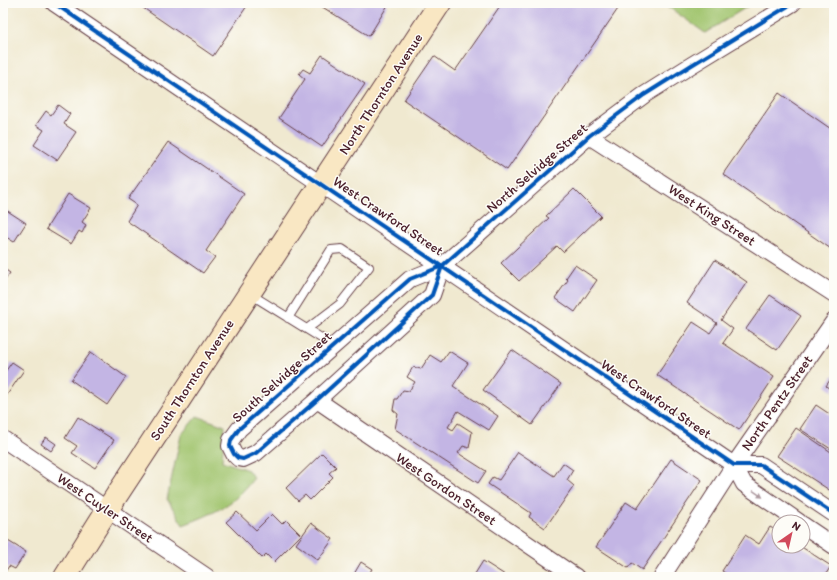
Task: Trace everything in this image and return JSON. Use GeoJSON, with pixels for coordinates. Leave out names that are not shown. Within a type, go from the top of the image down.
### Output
{"type":"FeatureCollection","features":[{"type":"Feature","properties":{"kind":"main road","name":"North Thornton Avenue"},"geometry":{"type":"LineString","coordinates":[[321,184],[440,3]]}},
{"type":"Feature","properties":{"kind":"main road","name":"South Thornton Avenue"},"geometry":{"type":"LineString","coordinates":[[65,577],[107,510],[321,184]]}},
{"type":"Feature","properties":{"kind":"street","name":"West Crawford Street"},"geometry":{"type":"LineString","coordinates":[[54,3],[734,465]]}},
{"type":"Feature","properties":{"kind":"street","name":"North Selvidge Street"},"geometry":{"type":"LineString","coordinates":[[442,266],[590,136],[644,95],[793,3]]}},
{"type":"Feature","properties":{"kind":"street","name":"West King Street"},"geometry":{"type":"LineString","coordinates":[[590,136],[834,294]]}},
{"type":"Feature","properties":{"kind":"street","name":"South Selvidge Street"},"geometry":{"type":"LineString","coordinates":[[442,266],[432,295],[317,400],[256,453],[243,459],[238,458],[234,454],[230,446],[231,440],[239,429],[410,279],[442,266]]}},
{"type":"Feature","properties":{"kind":"street","name":"North Pentz Street"},"geometry":{"type":"LineString","coordinates":[[662,577],[734,465],[834,321]]}},
{"type":"Feature","properties":{"kind":"street","name":"West Gordon Street"},"geometry":{"type":"LineString","coordinates":[[317,400],[576,577]]}},
{"type":"Feature","properties":{"kind":"street","name":"West Cuyler Street"},"geometry":{"type":"LineString","coordinates":[[3,439],[207,577]]}},
{"type":"Feature","properties":{"kind":"street"},"geometry":{"type":"LineString","coordinates":[[787,514],[744,484],[734,465],[761,465],[834,514]]}},
{"type":"Feature","properties":{"kind":"street"},"geometry":{"type":"LineString","coordinates":[[811,530],[834,546]]}},
{"type":"Feature","properties":{"kind":"lane"},"geometry":{"type":"LineString","coordinates":[[288,318],[331,250],[342,249],[369,267],[340,304],[307,329]]}},
{"type":"Feature","properties":{"kind":"lane"},"geometry":{"type":"LineString","coordinates":[[249,294],[334,346]]}},
{"type":"Feature","properties":{"kind":"green space"},"geometry":{"type":"Polygon","coordinates":[[[663,3],[753,3],[705,33],[663,3]]]}},
{"type":"Feature","properties":{"kind":"green space"},"geometry":{"type":"Polygon","coordinates":[[[197,416],[225,426],[222,461],[248,470],[254,478],[241,493],[220,509],[183,525],[167,499],[181,435],[197,416]]]}},
{"type":"Feature","properties":{"kind":"building"},"geometry":{"type":"Polygon","coordinates":[[[136,3],[249,3],[213,56],[136,3]]]}},
{"type":"Feature","properties":{"kind":"building"},"geometry":{"type":"Polygon","coordinates":[[[316,3],[385,3],[388,5],[369,36],[316,3]]]}},
{"type":"Feature","properties":{"kind":"building"},"geometry":{"type":"Polygon","coordinates":[[[502,3],[622,3],[507,170],[404,100],[434,56],[455,71],[502,3]]]}},
{"type":"Feature","properties":{"kind":"building"},"geometry":{"type":"Polygon","coordinates":[[[322,55],[365,84],[322,147],[279,118],[305,79],[299,74],[303,69],[310,73],[322,55]]]}},
{"type":"Feature","properties":{"kind":"building"},"geometry":{"type":"Polygon","coordinates":[[[779,93],[834,131],[834,251],[723,174],[779,93]]]}},
{"type":"Feature","properties":{"kind":"building"},"geometry":{"type":"Polygon","coordinates":[[[58,105],[70,114],[64,124],[76,132],[57,160],[34,145],[44,130],[36,125],[46,111],[51,115],[58,105]]]}},
{"type":"Feature","properties":{"kind":"building"},"geometry":{"type":"Polygon","coordinates":[[[168,142],[244,194],[206,251],[215,257],[203,273],[127,221],[137,205],[128,199],[168,142]]]}},
{"type":"Feature","properties":{"kind":"building"},"geometry":{"type":"Polygon","coordinates":[[[574,189],[601,216],[563,252],[557,246],[519,281],[501,263],[549,218],[546,216],[574,189]]]}},
{"type":"Feature","properties":{"kind":"building"},"geometry":{"type":"Polygon","coordinates":[[[68,194],[91,208],[82,222],[86,225],[82,233],[79,231],[71,244],[46,229],[68,194]]]}},
{"type":"Feature","properties":{"kind":"building"},"geometry":{"type":"Polygon","coordinates":[[[3,208],[26,223],[14,242],[3,235],[3,208]]]}},
{"type":"Feature","properties":{"kind":"building"},"geometry":{"type":"Polygon","coordinates":[[[715,260],[747,282],[721,320],[733,329],[723,343],[774,377],[739,430],[657,375],[693,322],[710,333],[717,323],[687,303],[715,260]]]}},
{"type":"Feature","properties":{"kind":"building"},"geometry":{"type":"Polygon","coordinates":[[[575,265],[597,280],[575,312],[555,298],[568,280],[566,278],[575,265]]]}},
{"type":"Feature","properties":{"kind":"building"},"geometry":{"type":"Polygon","coordinates":[[[3,268],[10,273],[3,283],[3,268]]]}},
{"type":"Feature","properties":{"kind":"building"},"geometry":{"type":"Polygon","coordinates":[[[770,295],[801,316],[777,350],[746,329],[770,295]]]}},
{"type":"Feature","properties":{"kind":"building"},"geometry":{"type":"Polygon","coordinates":[[[512,350],[561,384],[532,425],[483,390],[512,350]]]}},
{"type":"Feature","properties":{"kind":"building"},"geometry":{"type":"Polygon","coordinates":[[[449,351],[468,363],[453,386],[498,416],[489,430],[458,411],[448,427],[453,430],[458,423],[472,432],[469,448],[463,446],[458,453],[486,471],[478,483],[395,429],[398,414],[393,410],[395,399],[397,399],[403,390],[409,391],[415,382],[407,377],[413,367],[421,369],[430,355],[441,362],[449,351]]]}},
{"type":"Feature","properties":{"kind":"building"},"geometry":{"type":"Polygon","coordinates":[[[91,352],[126,377],[107,405],[71,380],[91,352]]]}},
{"type":"Feature","properties":{"kind":"building"},"geometry":{"type":"Polygon","coordinates":[[[12,362],[24,370],[7,395],[3,393],[3,371],[5,372],[12,362]]]}},
{"type":"Feature","properties":{"kind":"building"},"geometry":{"type":"Polygon","coordinates":[[[834,374],[834,392],[826,386],[834,374]]]}},
{"type":"Feature","properties":{"kind":"building"},"geometry":{"type":"Polygon","coordinates":[[[816,405],[834,417],[834,451],[800,429],[816,405]]]}},
{"type":"Feature","properties":{"kind":"building"},"geometry":{"type":"Polygon","coordinates":[[[78,417],[114,440],[95,468],[72,453],[77,446],[65,438],[78,417]]]}},
{"type":"Feature","properties":{"kind":"building"},"geometry":{"type":"Polygon","coordinates":[[[796,428],[834,454],[834,493],[777,456],[796,428]]]}},
{"type":"Feature","properties":{"kind":"building"},"geometry":{"type":"Polygon","coordinates":[[[46,437],[56,444],[51,451],[41,444],[46,437]]]}},
{"type":"Feature","properties":{"kind":"building"},"geometry":{"type":"Polygon","coordinates":[[[518,452],[554,476],[563,463],[573,470],[567,480],[574,486],[545,528],[529,517],[531,513],[488,484],[493,477],[499,480],[518,452]]]}},
{"type":"Feature","properties":{"kind":"building"},"geometry":{"type":"Polygon","coordinates":[[[322,453],[336,467],[329,473],[333,477],[310,500],[305,495],[298,501],[286,488],[322,453]]]}},
{"type":"Feature","properties":{"kind":"building"},"geometry":{"type":"Polygon","coordinates":[[[671,459],[702,480],[642,570],[632,563],[628,568],[596,547],[626,502],[637,509],[671,459]]]}},
{"type":"Feature","properties":{"kind":"building"},"geometry":{"type":"Polygon","coordinates":[[[237,512],[256,530],[272,514],[282,524],[286,520],[301,535],[274,562],[266,554],[262,558],[226,522],[237,512]]]}},
{"type":"Feature","properties":{"kind":"building"},"geometry":{"type":"Polygon","coordinates":[[[311,523],[333,539],[318,560],[296,544],[311,523]]]}},
{"type":"Feature","properties":{"kind":"building"},"geometry":{"type":"Polygon","coordinates":[[[770,527],[771,554],[811,553],[831,566],[824,577],[731,577],[722,571],[745,535],[759,544],[770,527]]]}},
{"type":"Feature","properties":{"kind":"building"},"geometry":{"type":"Polygon","coordinates":[[[3,538],[26,552],[15,569],[9,566],[3,575],[3,538]]]}},
{"type":"Feature","properties":{"kind":"building"},"geometry":{"type":"Polygon","coordinates":[[[483,561],[505,575],[504,577],[473,577],[483,561]]]}},
{"type":"Feature","properties":{"kind":"building"},"geometry":{"type":"Polygon","coordinates":[[[361,562],[372,569],[367,577],[358,577],[354,574],[361,562]]]}},
{"type":"Feature","properties":{"kind":"cycle path"},"geometry":{"type":"LineString","coordinates":[[54,3],[734,465],[761,465],[834,514]]}},
{"type":"Feature","properties":{"kind":"cycle path"},"geometry":{"type":"LineString","coordinates":[[442,266],[432,295],[317,400],[256,453],[243,459],[238,458],[234,454],[230,446],[231,440],[239,429],[410,279],[442,266],[589,136],[644,95],[793,3]]}}]}
